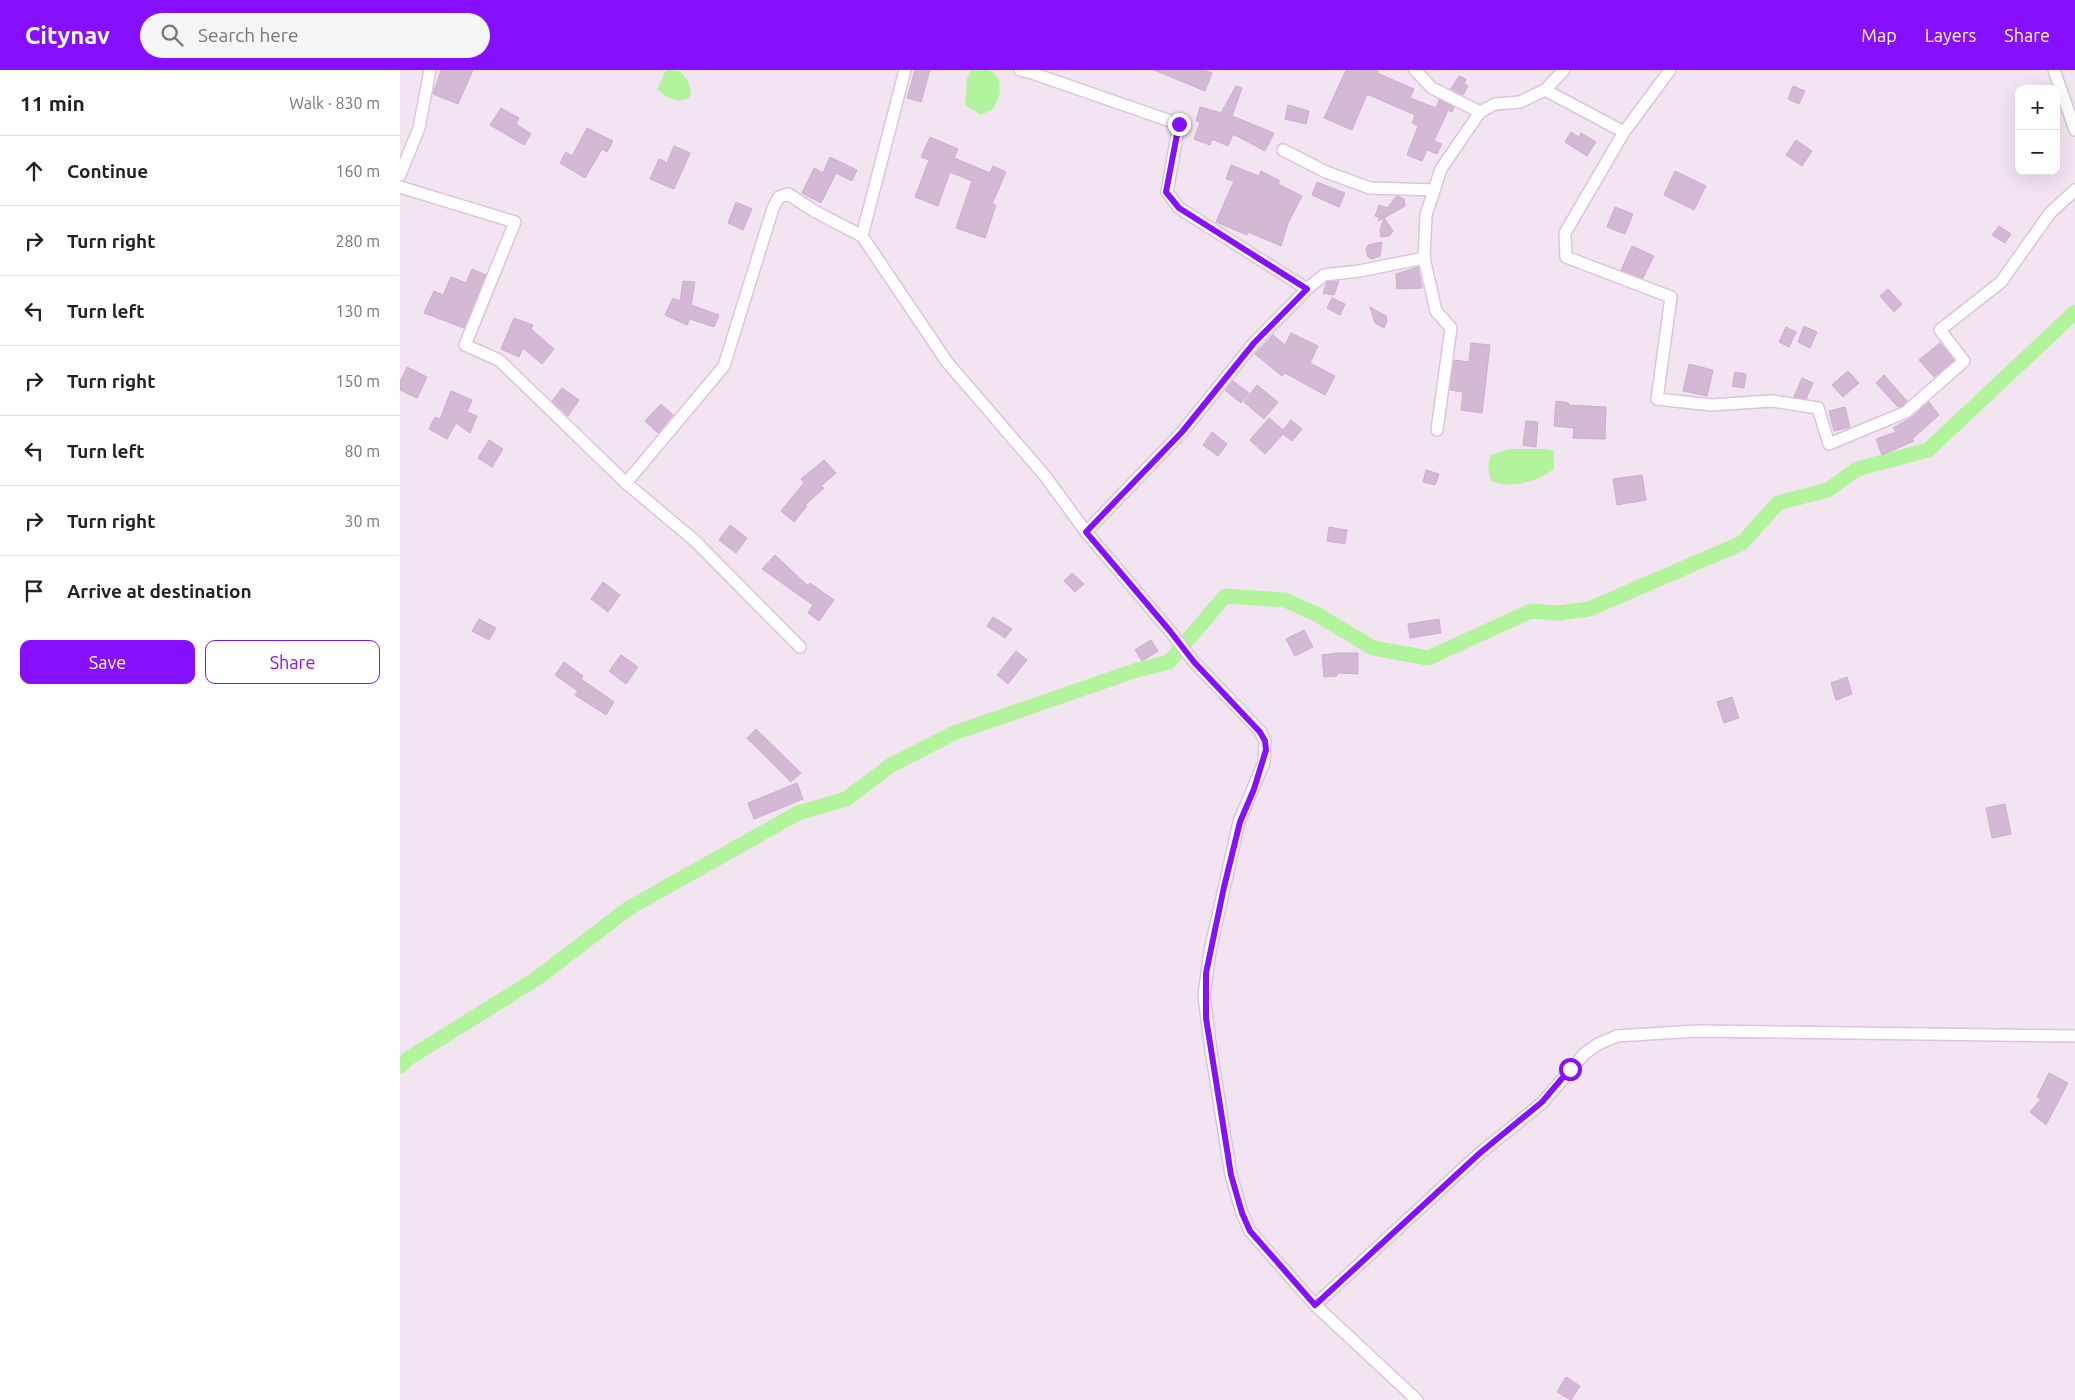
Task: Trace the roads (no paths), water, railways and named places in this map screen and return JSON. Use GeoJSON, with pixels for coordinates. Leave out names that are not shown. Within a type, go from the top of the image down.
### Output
{"type":"FeatureCollection","features":[{"type":"Feature","properties":{"kind":"street"},"geometry":{"type":"LineString","coordinates":[[400,175],[419,128],[430,70]]}},
{"type":"Feature","properties":{"kind":"street"},"geometry":{"type":"LineString","coordinates":[[862,236],[904,70]]}},
{"type":"Feature","properties":{"kind":"street"},"geometry":{"type":"LineString","coordinates":[[1020,70],[1033,72],[1179,124],[1166,192],[1179,208],[1307,289]]}},
{"type":"Feature","properties":{"kind":"street"},"geometry":{"type":"LineString","coordinates":[[1415,70],[1432,88],[1480,112]]}},
{"type":"Feature","properties":{"kind":"street"},"geometry":{"type":"LineString","coordinates":[[1437,430],[1451,328],[1436,311],[1424,258],[1426,215],[1441,169],[1480,112],[1495,104],[1520,102],[1545,90],[1564,70]]}},
{"type":"Feature","properties":{"kind":"street"},"geometry":{"type":"LineString","coordinates":[[1670,70],[1624,132],[1565,233],[1566,257],[1671,297],[1657,399],[1711,405],[1772,400],[1818,408],[1829,444],[1906,412],[1964,361],[1940,330],[2001,282],[2050,213],[2075,190]]}},
{"type":"Feature","properties":{"kind":"street"},"geometry":{"type":"LineString","coordinates":[[2054,70],[2075,130]]}},
{"type":"Feature","properties":{"kind":"street"},"geometry":{"type":"LineString","coordinates":[[1545,90],[1624,132]]}},
{"type":"Feature","properties":{"kind":"street"},"geometry":{"type":"LineString","coordinates":[[1283,150],[1326,172],[1370,188],[1434,190]]}},
{"type":"Feature","properties":{"kind":"street"},"geometry":{"type":"LineString","coordinates":[[400,187],[515,222],[464,345],[500,360],[626,483],[694,540],[800,647]]}},
{"type":"Feature","properties":{"kind":"street"},"geometry":{"type":"LineString","coordinates":[[626,483],[724,366],[779,197],[788,194],[816,212],[862,236],[947,362],[1045,476],[1086,532],[1194,662],[1260,732],[1265,741],[1266,750],[1254,789],[1240,822],[1206,973],[1206,1018],[1231,1175],[1250,1231],[1315,1305],[1417,1400]]}},
{"type":"Feature","properties":{"kind":"street"},"geometry":{"type":"LineString","coordinates":[[1086,532],[1182,432],[1254,343],[1324,274],[1359,271],[1424,258]]}},
{"type":"Feature","properties":{"kind":"street"},"geometry":{"type":"LineString","coordinates":[[1315,1305],[1473,1160],[1542,1102],[1584,1054],[1598,1044],[1617,1036],[1696,1031],[2075,1036]]}},
{"type":"Feature","properties":{"kind":"waterway"},"geometry":{"type":"LineString","coordinates":[[400,1066],[409,1058],[536,979],[629,908],[798,813],[846,799],[891,765],[954,733],[1137,670],[1169,662],[1225,596],[1285,600],[1318,615],[1373,648],[1428,658],[1531,611],[1558,613],[1589,609],[1742,543],[1778,503],[1828,490],[1857,469],[1928,450],[2075,312]]}}]}
